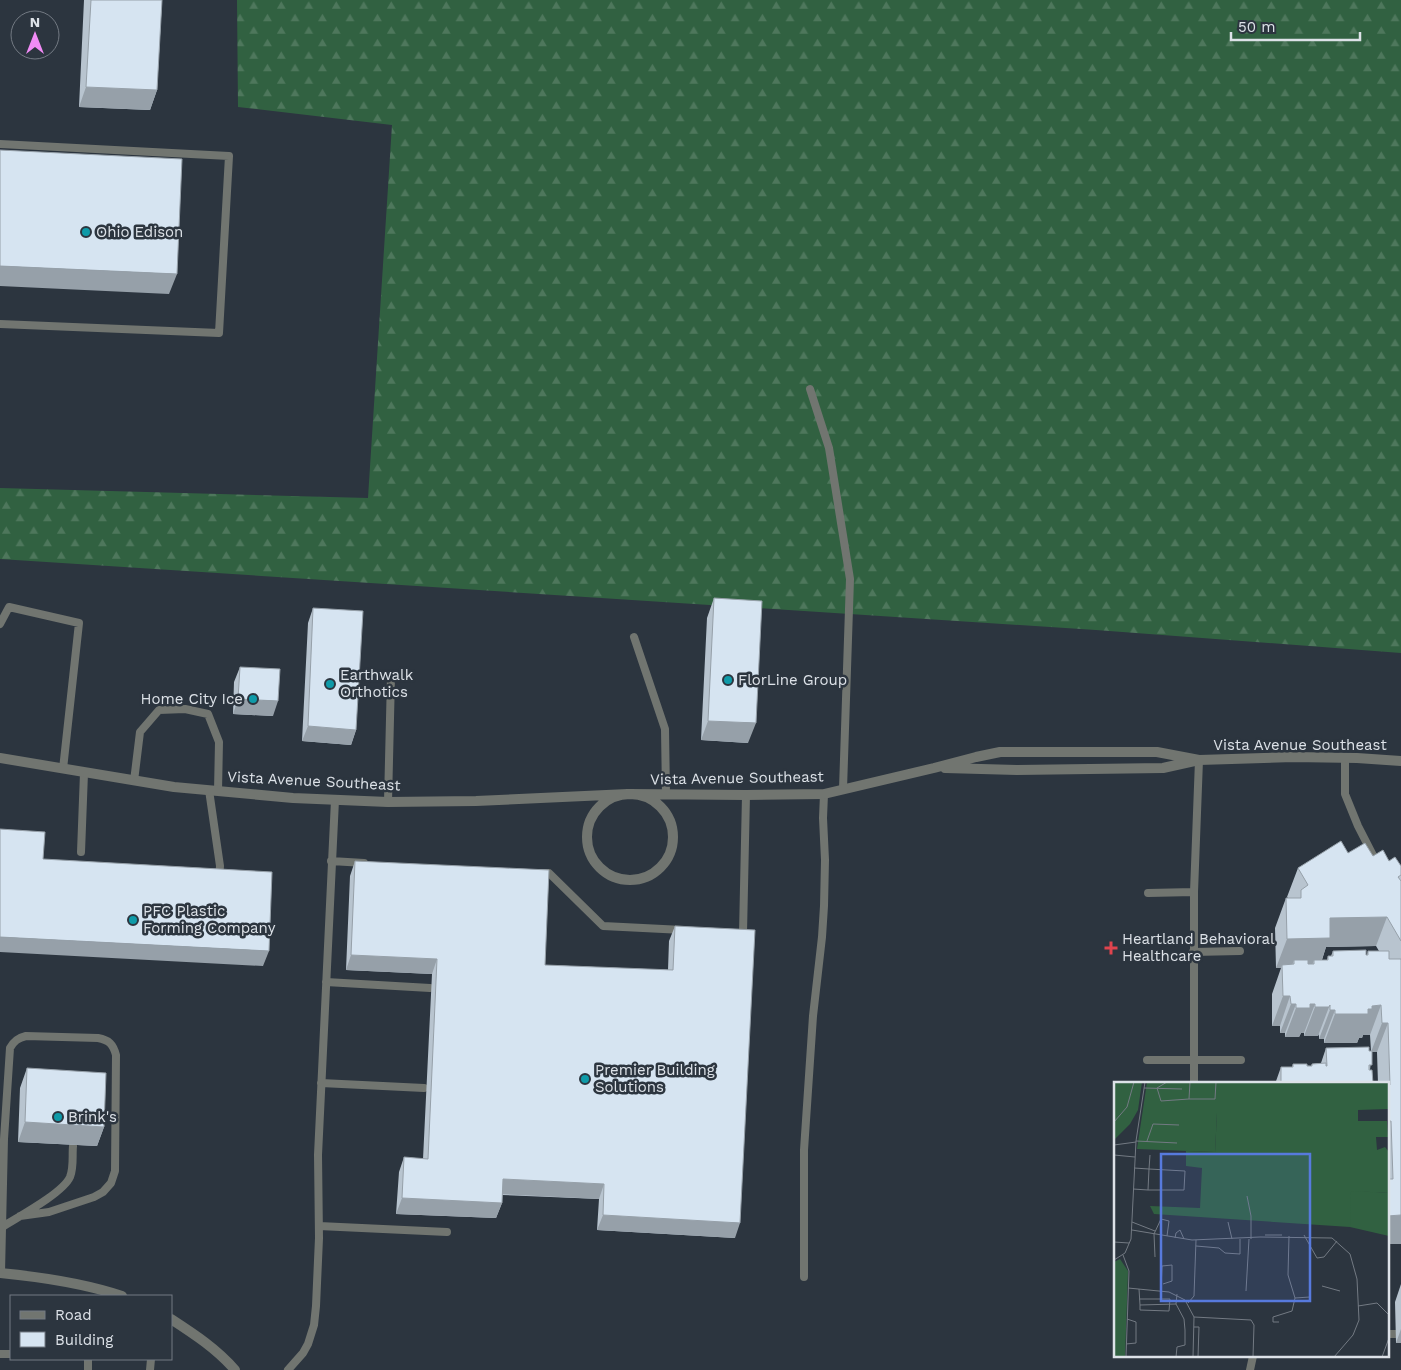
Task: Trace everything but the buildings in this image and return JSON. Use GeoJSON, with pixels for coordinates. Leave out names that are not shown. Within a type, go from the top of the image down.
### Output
{"type":"FeatureCollection","features":[{"type":"Feature","properties":{"kind":"street","name":"Vista Avenue Southeast"},"geometry":{"type":"LineString","coordinates":[[0,758],[134,781],[213,791],[293,798],[388,802],[476,801],[628,794],[824,794],[1000,752],[1157,752],[1199,760]]}},
{"type":"Feature","properties":{"kind":"street","name":"Vista Avenue Southeast"},"geometry":{"type":"LineString","coordinates":[[934,768],[1017,770],[1163,768],[1199,760],[1293,757],[1401,761]]}},
{"type":"Feature","properties":{"kind":"street","name":"Vista Avenue Southeast"},"geometry":{"type":"LineString","coordinates":[[628,794],[643,796],[656,802],[666,813],[672,826],[673,841],[669,855],[661,867],[649,876],[635,880],[621,879],[608,874],[597,866],[590,854],[587,840],[588,826],[593,814],[602,803],[615,796],[628,794]]}},
{"type":"Feature","properties":{"kind":"street"},"geometry":{"type":"LineString","coordinates":[[1,1273],[76,1284],[119,1295]]}},
{"type":"Feature","properties":{"kind":"street"},"geometry":{"type":"LineString","coordinates":[[172,1320],[192,1332],[235,1370]]}},
{"type":"Feature","properties":{"kind":"lane"},"geometry":{"type":"LineString","coordinates":[[0,144],[229,156],[219,332],[0,324]]}},
{"type":"Feature","properties":{"kind":"lane"},"geometry":{"type":"LineString","coordinates":[[810,389],[829,448],[850,579],[843,789]]}},
{"type":"Feature","properties":{"kind":"lane"},"geometry":{"type":"LineString","coordinates":[[0,624],[9,607],[79,623],[62,769]]}},
{"type":"Feature","properties":{"kind":"lane"},"geometry":{"type":"LineString","coordinates":[[634,637],[665,729],[666,794]]}},
{"type":"Feature","properties":{"kind":"lane"},"geometry":{"type":"LineString","coordinates":[[388,802],[391,677]]}},
{"type":"Feature","properties":{"kind":"lane"},"geometry":{"type":"LineString","coordinates":[[134,781],[140,732],[159,710],[185,709],[208,714],[219,742],[213,791],[220,866],[219,878]]}},
{"type":"Feature","properties":{"kind":"lane"},"geometry":{"type":"LineString","coordinates":[[1345,758],[1345,794],[1358,826],[1379,867],[1385,873]]}},
{"type":"Feature","properties":{"kind":"lane"},"geometry":{"type":"LineString","coordinates":[[1194,1082],[1194,892],[1199,760]]}},
{"type":"Feature","properties":{"kind":"lane"},"geometry":{"type":"LineString","coordinates":[[81,852],[84,773]]}},
{"type":"Feature","properties":{"kind":"lane"},"geometry":{"type":"LineString","coordinates":[[804,1277],[804,1150],[813,1016],[824,906],[824,794]]}},
{"type":"Feature","properties":{"kind":"lane"},"geometry":{"type":"LineString","coordinates":[[733,933],[743,933],[746,795]]}},
{"type":"Feature","properties":{"kind":"lane"},"geometry":{"type":"LineString","coordinates":[[288,1370],[305,1348],[312,1335],[316,1306],[319,1226],[318,1155],[335,800]]}},
{"type":"Feature","properties":{"kind":"lane"},"geometry":{"type":"LineString","coordinates":[[331,861],[371,863]]}},
{"type":"Feature","properties":{"kind":"lane"},"geometry":{"type":"LineString","coordinates":[[529,872],[549,873],[603,926],[693,931]]}},
{"type":"Feature","properties":{"kind":"lane"},"geometry":{"type":"LineString","coordinates":[[1148,893],[1194,892]]}},
{"type":"Feature","properties":{"kind":"lane"},"geometry":{"type":"LineString","coordinates":[[1194,952],[1240,951]]}},
{"type":"Feature","properties":{"kind":"lane"},"geometry":{"type":"LineString","coordinates":[[326,982],[430,988]]}},
{"type":"Feature","properties":{"kind":"lane"},"geometry":{"type":"LineString","coordinates":[[1,1273],[4,1139],[10,1048],[19,1037],[26,1036],[105,1039],[111,1043],[116,1055],[115,1171],[111,1183],[103,1192],[94,1197],[49,1212],[20,1216]]}},
{"type":"Feature","properties":{"kind":"lane"},"geometry":{"type":"LineString","coordinates":[[1147,1060],[1241,1060]]}},
{"type":"Feature","properties":{"kind":"lane"},"geometry":{"type":"LineString","coordinates":[[321,1083],[424,1088]]}},
{"type":"Feature","properties":{"kind":"lane"},"geometry":{"type":"LineString","coordinates":[[2,1227],[57,1192],[66,1184],[72,1170],[73,1146]]}},
{"type":"Feature","properties":{"kind":"lane"},"geometry":{"type":"LineString","coordinates":[[319,1226],[446,1232]]}},
{"type":"Feature","properties":{"kind":"green space"},"geometry":{"type":"Polygon","coordinates":[[[237,0],[1401,0],[1401,653],[1096,630],[0,559],[0,488],[368,498],[392,125],[238,107],[237,0]]]}},
{"type":"Feature","properties":{"kind":"place","name":"Ohio Edison"},"geometry":{"type":"Point","coordinates":[86,232]}},
{"type":"Feature","properties":{"kind":"place","name":"FlorLine Group"},"geometry":{"type":"Point","coordinates":[728,680]}},
{"type":"Feature","properties":{"kind":"place","name":"Earthwalk Orthotics"},"geometry":{"type":"Point","coordinates":[330,684]}},
{"type":"Feature","properties":{"kind":"place","name":"Home City Ice"},"geometry":{"type":"Point","coordinates":[253,699]}},
{"type":"Feature","properties":{"kind":"place","name":"PFC Plastic Forming Company"},"geometry":{"type":"Point","coordinates":[133,920]}},
{"type":"Feature","properties":{"kind":"place","name":"Heartland Behavioral Healthcare"},"geometry":{"type":"Point","coordinates":[1111,948]}},
{"type":"Feature","properties":{"kind":"place","name":"Premier Building Solutions"},"geometry":{"type":"Point","coordinates":[585,1079]}},
{"type":"Feature","properties":{"kind":"place","name":"Brink's"},"geometry":{"type":"Point","coordinates":[58,1117]}}]}
